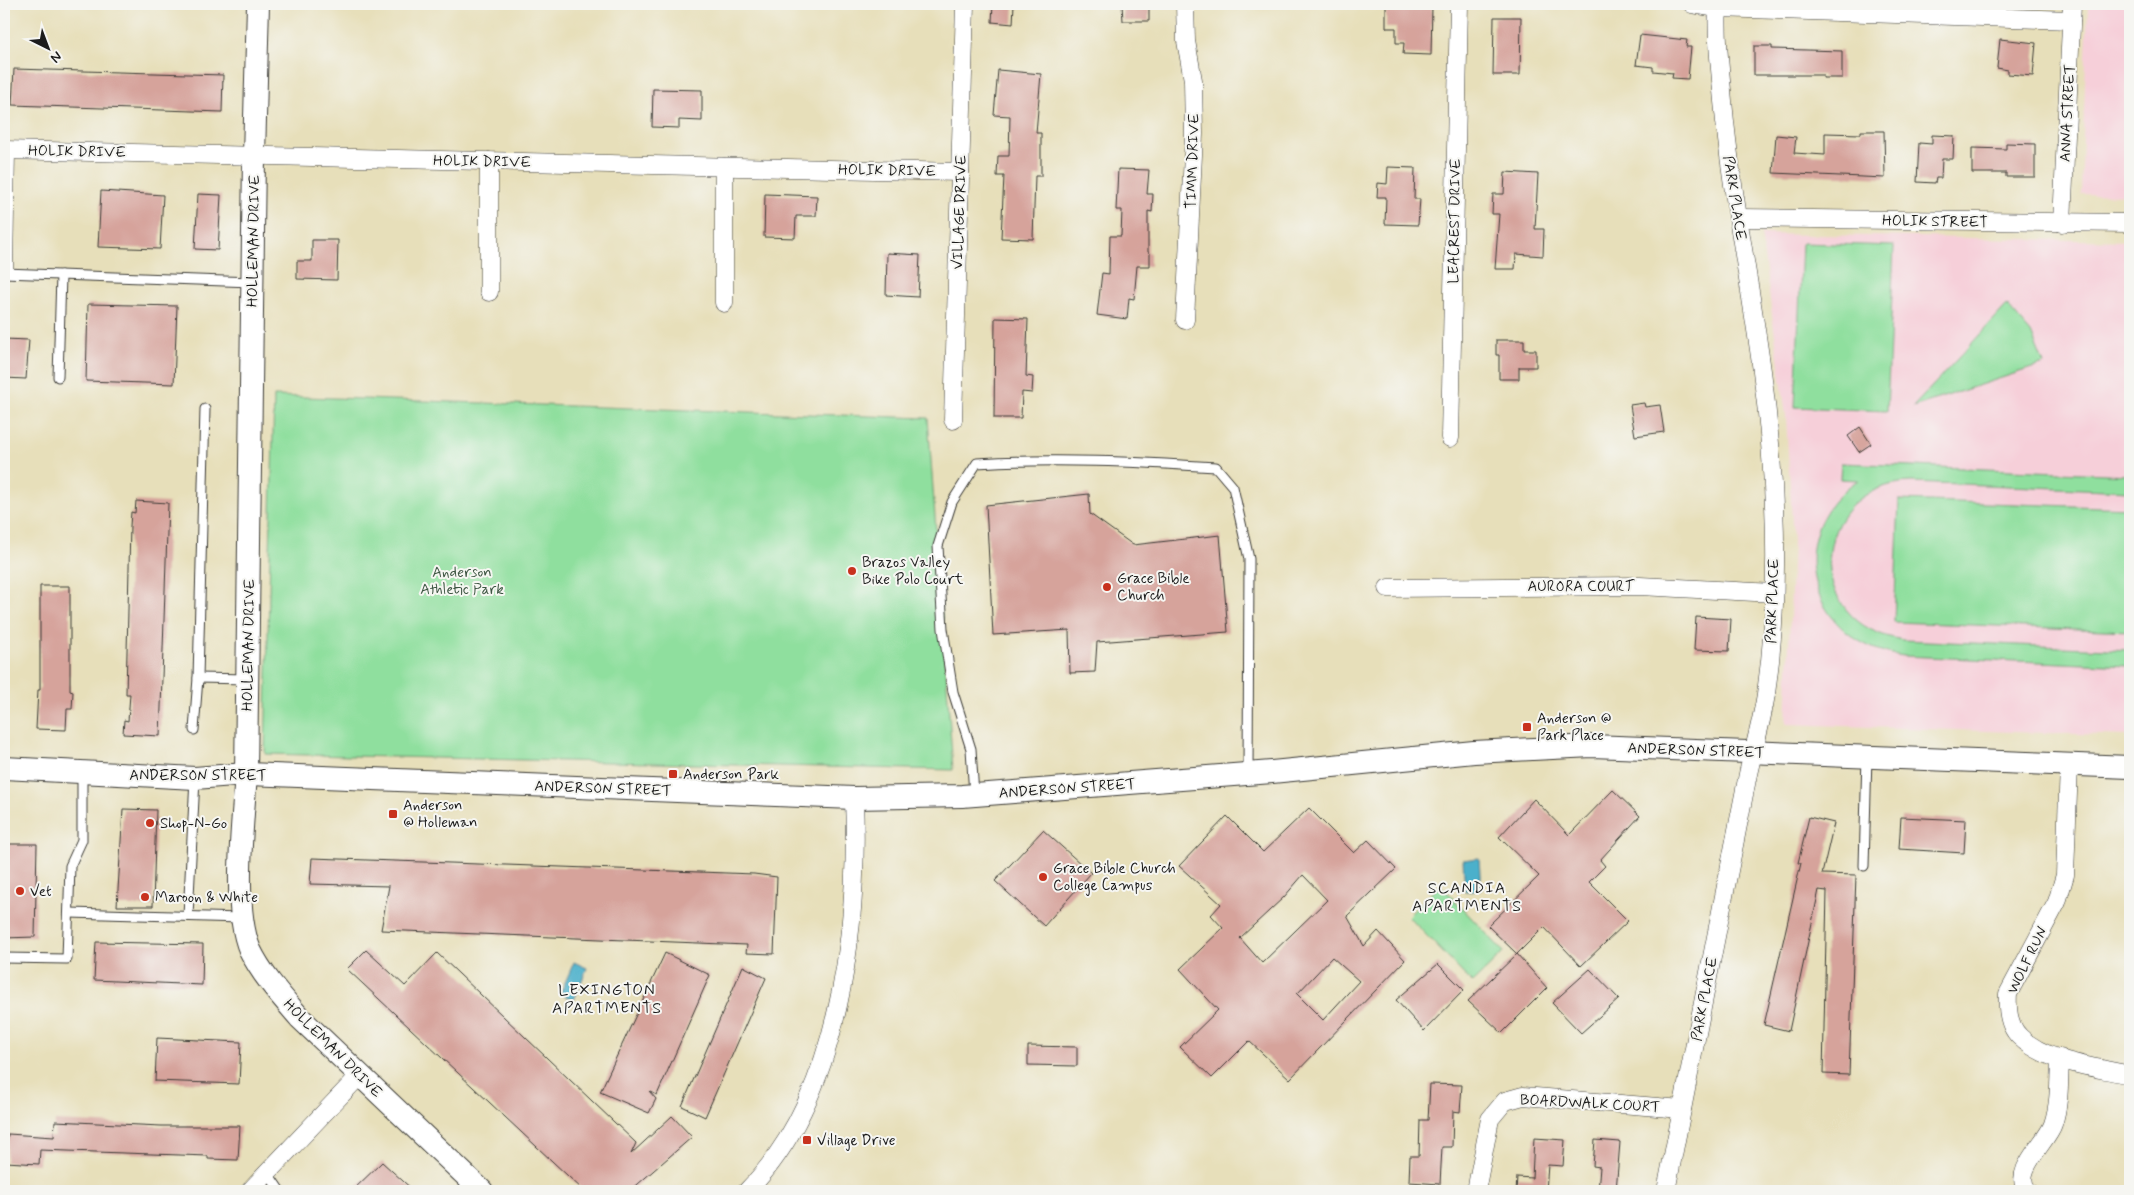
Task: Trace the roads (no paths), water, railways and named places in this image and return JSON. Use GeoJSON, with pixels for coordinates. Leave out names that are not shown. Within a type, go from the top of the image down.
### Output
{"type":"FeatureCollection","features":[{"type":"Feature","properties":{"kind":"street","name":"HOLLEMAN DRIVE"},"geometry":{"type":"LineString","coordinates":[[258,4],[252,282],[246,774],[241,838],[241,918],[250,950],[274,988],[300,1018],[482,1191]]}},
{"type":"Feature","properties":{"kind":"street","name":"VILLAGE DRIVE"},"geometry":{"type":"LineString","coordinates":[[953,420],[964,4]]}},
{"type":"Feature","properties":{"kind":"street","name":"TIMM DRIVE"},"geometry":{"type":"LineString","coordinates":[[1184,4],[1186,41],[1193,80],[1194,134],[1185,320]]}},
{"type":"Feature","properties":{"kind":"street","name":"LEACREST DRIVE"},"geometry":{"type":"LineString","coordinates":[[1450,438],[1458,4]]}},
{"type":"Feature","properties":{"kind":"street"},"geometry":{"type":"LineString","coordinates":[[1692,4],[2072,12]]}},
{"type":"Feature","properties":{"kind":"street","name":"PARK PLACE"},"geometry":{"type":"LineString","coordinates":[[1666,1191],[1753,751],[1767,692],[1774,593],[1774,518],[1768,432],[1762,371],[1739,218],[1728,160],[1716,32],[1718,6]]}},
{"type":"Feature","properties":{"kind":"street","name":"ANNA STREET"},"geometry":{"type":"LineString","coordinates":[[2062,223],[2072,12]]}},
{"type":"Feature","properties":{"kind":"street","name":"HOLIK DRIVE"},"geometry":{"type":"LineString","coordinates":[[5,150],[960,172]]}},
{"type":"Feature","properties":{"kind":"street"},"geometry":{"type":"LineString","coordinates":[[4,269],[5,150]]}},
{"type":"Feature","properties":{"kind":"street"},"geometry":{"type":"LineString","coordinates":[[488,292],[489,161]]}},
{"type":"Feature","properties":{"kind":"street"},"geometry":{"type":"LineString","coordinates":[[724,167],[724,303]]}},
{"type":"Feature","properties":{"kind":"street","name":"HOLIK STREET"},"geometry":{"type":"LineString","coordinates":[[1739,218],[2130,223]]}},
{"type":"Feature","properties":{"kind":"street","name":"AURORA COURT"},"geometry":{"type":"LineString","coordinates":[[1388,588],[1640,586],[1774,593]]}},
{"type":"Feature","properties":{"kind":"street","name":"ANDERSON STREET"},"geometry":{"type":"LineString","coordinates":[[4,768],[195,778],[246,774],[854,798],[974,794],[1248,774],[1474,752],[1592,746],[1753,751],[2130,768]]}},
{"type":"Feature","properties":{"kind":"street","name":"WOLF RUN"},"geometry":{"type":"LineString","coordinates":[[2069,765],[2065,875],[2057,902],[2008,994],[2007,1010],[2020,1037],[2041,1051],[2060,1058],[2130,1075]]}},
{"type":"Feature","properties":{"kind":"street"},"geometry":{"type":"LineString","coordinates":[[747,1191],[762,1176],[786,1142],[809,1095],[831,1038],[848,952],[853,886],[854,798]]}},
{"type":"Feature","properties":{"kind":"street"},"geometry":{"type":"LineString","coordinates":[[2028,1191],[2024,1188],[2023,1177],[2033,1154],[2053,1126],[2058,1101],[2060,1058]]}},
{"type":"Feature","properties":{"kind":"street"},"geometry":{"type":"LineString","coordinates":[[250,1191],[360,1075]]}},
{"type":"Feature","properties":{"kind":"street","name":"BOARDWALK COURT"},"geometry":{"type":"LineString","coordinates":[[1476,1191],[1490,1119],[1505,1101],[1523,1096],[1682,1109]]}},
{"type":"Feature","properties":{"kind":"lane"},"geometry":{"type":"LineString","coordinates":[[4,273],[252,282]]}},
{"type":"Feature","properties":{"kind":"lane"},"geometry":{"type":"LineString","coordinates":[[58,377],[61,275]]}},
{"type":"Feature","properties":{"kind":"lane"},"geometry":{"type":"LineString","coordinates":[[194,730],[198,678],[205,409]]}},
{"type":"Feature","properties":{"kind":"lane"},"geometry":{"type":"LineString","coordinates":[[974,794],[971,749],[953,692],[943,629],[938,546],[952,502],[977,463],[1013,461],[1140,463],[1216,467],[1232,487],[1249,558],[1248,774]]}},
{"type":"Feature","properties":{"kind":"lane"},"geometry":{"type":"LineString","coordinates":[[198,678],[247,679]]}},
{"type":"Feature","properties":{"kind":"lane"},"geometry":{"type":"LineString","coordinates":[[1864,866],[1868,756]]}},
{"type":"Feature","properties":{"kind":"lane"},"geometry":{"type":"LineString","coordinates":[[4,958],[67,959],[70,913],[70,866],[82,840],[82,772]]}},
{"type":"Feature","properties":{"kind":"lane"},"geometry":{"type":"LineString","coordinates":[[188,916],[195,778]]}},
{"type":"Feature","properties":{"kind":"lane"},"geometry":{"type":"LineString","coordinates":[[70,913],[241,918]]}},
{"type":"Feature","properties":{"kind":"lane"},"geometry":{"type":"LineString","coordinates":[[267,1171],[280,1191]]}},
{"type":"Feature","properties":{"kind":"water"},"geometry":{"type":"Polygon","coordinates":[[[1479,858],[1481,890],[1465,891],[1463,860],[1479,858]]]}},
{"type":"Feature","properties":{"kind":"water"},"geometry":{"type":"Polygon","coordinates":[[[574,962],[587,968],[574,1000],[560,994],[574,962]]]}},
{"type":"Feature","properties":{"kind":"place","name":"Brazos Valley Bike Polo Court"},"geometry":{"type":"Point","coordinates":[852,571]}},
{"type":"Feature","properties":{"kind":"place","name":"Grace Bible Church"},"geometry":{"type":"Point","coordinates":[1107,587]}},
{"type":"Feature","properties":{"kind":"place","name":"Anderson @ Park Place"},"geometry":{"type":"Point","coordinates":[1527,727]}},
{"type":"Feature","properties":{"kind":"place","name":"Anderson Park"},"geometry":{"type":"Point","coordinates":[673,774]}},
{"type":"Feature","properties":{"kind":"place","name":"Anderson @ Holleman"},"geometry":{"type":"Point","coordinates":[393,814]}},
{"type":"Feature","properties":{"kind":"place","name":"Shop-N-Go"},"geometry":{"type":"Point","coordinates":[150,823]}},
{"type":"Feature","properties":{"kind":"place","name":"Grace Bible Church College Campus"},"geometry":{"type":"Point","coordinates":[1043,877]}},
{"type":"Feature","properties":{"kind":"place","name":"Vet"},"geometry":{"type":"Point","coordinates":[20,891]}},
{"type":"Feature","properties":{"kind":"place","name":"Maroon & White"},"geometry":{"type":"Point","coordinates":[145,897]}},
{"type":"Feature","properties":{"kind":"place","name":"Village Drive"},"geometry":{"type":"Point","coordinates":[807,1140]}},
{"type":"Feature","properties":{"kind":"district","name":"SCANDIA APARTMENTS"},"geometry":{"type":"Point","coordinates":[1467,896]}},
{"type":"Feature","properties":{"kind":"district","name":"LEXINGTON APARTMENTS"},"geometry":{"type":"Point","coordinates":[607,998]}},
{"type":"Feature","properties":{"kind":"park label","name":"Anderson Athletic Park"},"geometry":{"type":"Point","coordinates":[462,580]}}]}
